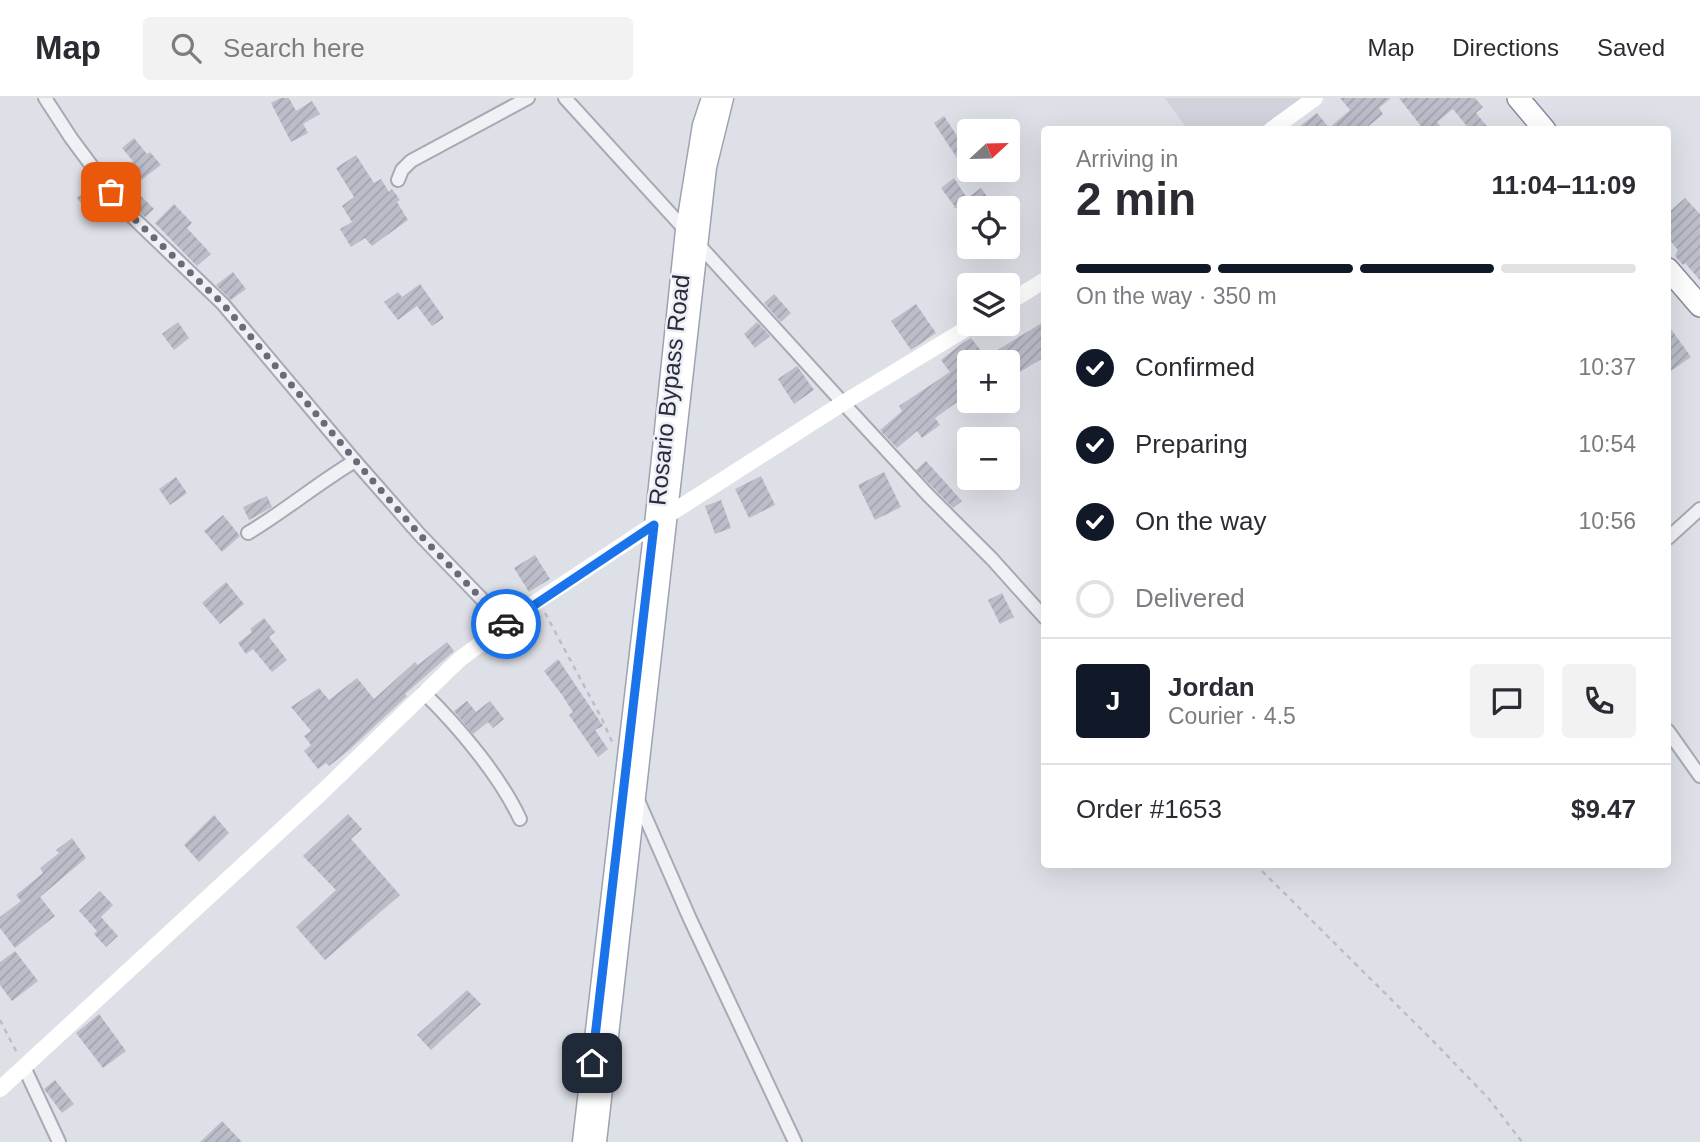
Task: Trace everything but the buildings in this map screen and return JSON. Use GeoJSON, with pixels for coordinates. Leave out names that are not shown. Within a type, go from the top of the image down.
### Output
{"type":"FeatureCollection","features":[{"type":"Feature","properties":{"kind":"highway"},"geometry":{"type":"LineString","coordinates":[[1518,98],[1542,126]]}},
{"type":"Feature","properties":{"kind":"highway"},"geometry":{"type":"LineString","coordinates":[[1671,272],[1700,306]]}},
{"type":"Feature","properties":{"kind":"main road","name":"Rosario Bypass Road"},"geometry":{"type":"LineString","coordinates":[[597,1142],[636,798],[661,520],[702,125],[711,98]]}},
{"type":"Feature","properties":{"kind":"main road","name":"Rosario Bypass Road"},"geometry":{"type":"LineString","coordinates":[[692,236],[724,98]]}},
{"type":"Feature","properties":{"kind":"main road","name":"Rosario Bypass Road"},"geometry":{"type":"LineString","coordinates":[[582,1142],[625,773],[661,520]]}},
{"type":"Feature","properties":{"kind":"street"},"geometry":{"type":"LineString","coordinates":[[45,98],[123,208],[223,304],[420,535],[506,624]]}},
{"type":"Feature","properties":{"kind":"street"},"geometry":{"type":"LineString","coordinates":[[398,180],[402,170],[411,161],[527,98]]}},
{"type":"Feature","properties":{"kind":"street"},"geometry":{"type":"LineString","coordinates":[[565,98],[843,403],[1041,614]]}},
{"type":"Feature","properties":{"kind":"street"},"geometry":{"type":"LineString","coordinates":[[1276,126],[1315,98]]}},
{"type":"Feature","properties":{"kind":"street"},"geometry":{"type":"LineString","coordinates":[[1020,296],[1041,282]]}},
{"type":"Feature","properties":{"kind":"street"},"geometry":{"type":"LineString","coordinates":[[0,1089],[319,795],[460,659],[538,601],[661,520],[843,403],[957,334]]}},
{"type":"Feature","properties":{"kind":"street"},"geometry":{"type":"LineString","coordinates":[[248,533],[355,461]]}},
{"type":"Feature","properties":{"kind":"street"},"geometry":{"type":"LineString","coordinates":[[1671,535],[1700,509]]}},
{"type":"Feature","properties":{"kind":"street"},"geometry":{"type":"LineString","coordinates":[[424,693],[441,710],[509,795],[520,819]]}},
{"type":"Feature","properties":{"kind":"street"},"geometry":{"type":"LineString","coordinates":[[1671,735],[1700,775]]}},
{"type":"Feature","properties":{"kind":"street"},"geometry":{"type":"LineString","coordinates":[[636,798],[795,1142]]}},
{"type":"Feature","properties":{"kind":"street"},"geometry":{"type":"LineString","coordinates":[[24,1067],[59,1142]]}},
{"type":"Feature","properties":{"kind":"path"},"geometry":{"type":"LineString","coordinates":[[538,601],[603,719],[625,773]]}},
{"type":"Feature","properties":{"kind":"path"},"geometry":{"type":"LineString","coordinates":[[1259,868],[1489,1099],[1522,1142]]}},
{"type":"Feature","properties":{"kind":"path"},"geometry":{"type":"LineString","coordinates":[[0,1020],[24,1067]]}},
{"type":"Feature","properties":{"kind":"shaded area"},"geometry":{"type":"Polygon","coordinates":[[[1165,98],[1307,98],[1271,126],[1185,126],[1165,98]]]}},
{"type":"Feature","properties":{"kind":"way so far"},"geometry":{"type":"LineString","coordinates":[[111,192],[123,208],[223,304],[420,535],[506,624]]}},
{"type":"Feature","properties":{"kind":"route"},"geometry":{"type":"LineString","coordinates":[[506,624],[654,525],[592,1063]]}}]}
